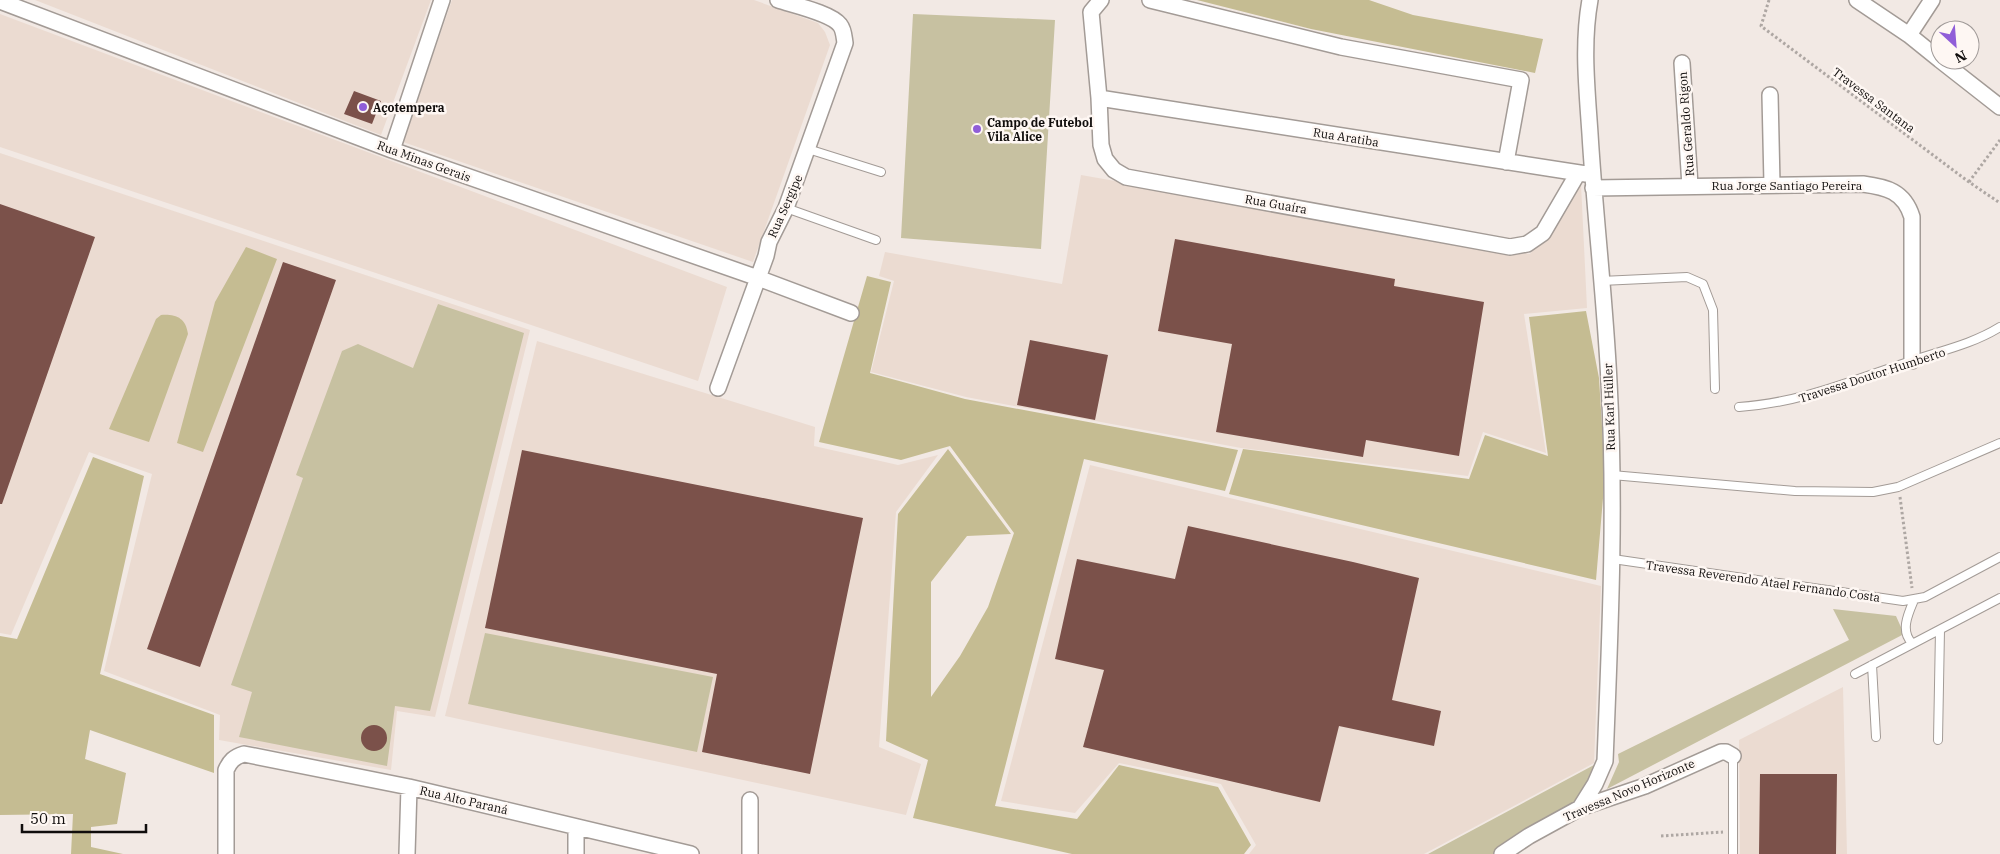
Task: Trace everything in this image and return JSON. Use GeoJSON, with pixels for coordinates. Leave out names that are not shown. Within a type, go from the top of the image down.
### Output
{"type":"FeatureCollection","features":[{"type":"Feature","properties":{"kind":"street"},"geometry":{"type":"LineString","coordinates":[[392,150],[442,0]]}},
{"type":"Feature","properties":{"kind":"street","name":"Rua Sergipe"},"geometry":{"type":"LineString","coordinates":[[718,388],[769,242],[786,208],[845,43],[844,34],[839,24],[831,18],[778,0]]}},
{"type":"Feature","properties":{"kind":"street","name":"Rua Guaíra"},"geometry":{"type":"LineString","coordinates":[[1101,0],[1091,12],[1099,98],[1101,145],[1105,159],[1114,170],[1126,177],[1510,247],[1527,244],[1543,233],[1588,179]]}},
{"type":"Feature","properties":{"kind":"street"},"geometry":{"type":"LineString","coordinates":[[1150,0],[1341,47],[1521,80],[1506,162]]}},
{"type":"Feature","properties":{"kind":"street","name":"Rua Karl Hüller"},"geometry":{"type":"LineString","coordinates":[[1580,808],[1595,784],[1605,761],[1613,559],[1609,382],[1601,281],[1588,179],[1585,59],[1587,17],[1590,0]]}},
{"type":"Feature","properties":{"kind":"street"},"geometry":{"type":"LineString","coordinates":[[1858,0],[1930,52]]}},
{"type":"Feature","properties":{"kind":"street"},"geometry":{"type":"LineString","coordinates":[[1909,36],[1932,0]]}},
{"type":"Feature","properties":{"kind":"street","name":"Rua Minas Gerais"},"geometry":{"type":"LineString","coordinates":[[0,1],[392,150],[758,278],[851,313]]}},
{"type":"Feature","properties":{"kind":"street","name":"Rua Geraldo Rigon"},"geometry":{"type":"LineString","coordinates":[[1682,63],[1690,186]]}},
{"type":"Feature","properties":{"kind":"street"},"geometry":{"type":"LineString","coordinates":[[1953,70],[2000,107]]}},
{"type":"Feature","properties":{"kind":"street"},"geometry":{"type":"LineString","coordinates":[[1770,95],[1772,184]]}},
{"type":"Feature","properties":{"kind":"street","name":"Rua Aratiba"},"geometry":{"type":"LineString","coordinates":[[1099,98],[1506,162],[1588,179]]}},
{"type":"Feature","properties":{"kind":"street","name":"Rua Jorge Santiago Pereira"},"geometry":{"type":"LineString","coordinates":[[1588,179],[1690,186],[1863,184],[1880,186],[1894,192],[1904,202],[1912,217],[1912,361]]}},
{"type":"Feature","properties":{"kind":"street","name":"Travessa Novo Horizonte"},"geometry":{"type":"LineString","coordinates":[[1502,854],[1529,836],[1580,808],[1645,786],[1720,752],[1733,753]]}},
{"type":"Feature","properties":{"kind":"street","name":"Rua Alto Paraná"},"geometry":{"type":"LineString","coordinates":[[226,854],[226,770],[230,761],[236,756],[244,754],[408,787],[691,854]]}},
{"type":"Feature","properties":{"kind":"street"},"geometry":{"type":"LineString","coordinates":[[407,854],[408,787]]}},
{"type":"Feature","properties":{"kind":"street"},"geometry":{"type":"LineString","coordinates":[[750,800],[750,854]]}},
{"type":"Feature","properties":{"kind":"street"},"geometry":{"type":"LineString","coordinates":[[576,827],[576,854]]}},
{"type":"Feature","properties":{"kind":"lane"},"geometry":{"type":"LineString","coordinates":[[808,150],[881,172]]}},
{"type":"Feature","properties":{"kind":"lane"},"geometry":{"type":"LineString","coordinates":[[786,208],[876,240]]}},
{"type":"Feature","properties":{"kind":"lane"},"geometry":{"type":"LineString","coordinates":[[1601,281],[1687,277],[1703,284],[1713,310],[1715,390]]}},
{"type":"Feature","properties":{"kind":"lane","name":"Travessa Doutor Humberto"},"geometry":{"type":"LineString","coordinates":[[1739,408],[1769,405],[1801,398],[1968,343],[2000,327]]}},
{"type":"Feature","properties":{"kind":"lane"},"geometry":{"type":"LineString","coordinates":[[1612,474],[1795,491],[1873,492],[1898,487],[2000,443]]}},
{"type":"Feature","properties":{"kind":"lane","name":"Travessa Reverendo Atael Fernando Costa"},"geometry":{"type":"LineString","coordinates":[[1613,559],[1894,600],[1914,600],[1925,597],[2000,557]]}},
{"type":"Feature","properties":{"kind":"lane"},"geometry":{"type":"LineString","coordinates":[[1855,674],[2000,598]]}},
{"type":"Feature","properties":{"kind":"lane"},"geometry":{"type":"LineString","coordinates":[[1912,643],[1909,640],[1906,628],[1914,600]]}},
{"type":"Feature","properties":{"kind":"lane"},"geometry":{"type":"LineString","coordinates":[[1938,740],[1940,630]]}},
{"type":"Feature","properties":{"kind":"lane"},"geometry":{"type":"LineString","coordinates":[[1872,665],[1876,737]]}},
{"type":"Feature","properties":{"kind":"lane"},"geometry":{"type":"LineString","coordinates":[[1733,753],[1733,854]]}},
{"type":"Feature","properties":{"kind":"path","name":"Travessa Santana"},"geometry":{"type":"LineString","coordinates":[[1769,0],[1761,26],[1969,182],[2000,203]]}},
{"type":"Feature","properties":{"kind":"path"},"geometry":{"type":"LineString","coordinates":[[1969,182],[2000,140]]}},
{"type":"Feature","properties":{"kind":"path"},"geometry":{"type":"LineString","coordinates":[[1898,487],[1914,600]]}},
{"type":"Feature","properties":{"kind":"path"},"geometry":{"type":"LineString","coordinates":[[1661,836],[1733,831]]}},
{"type":"Feature","properties":{"kind":"shaded area"},"geometry":{"type":"Polygon","coordinates":[[[35,0],[431,0],[381,135],[35,0]]]}},
{"type":"Feature","properties":{"kind":"shaded area"},"geometry":{"type":"Polygon","coordinates":[[[452,0],[754,0],[818,23],[825,32],[830,45],[753,262],[403,142],[452,0]]]}},
{"type":"Feature","properties":{"kind":"shaded area"},"geometry":{"type":"Polygon","coordinates":[[[1197,0],[1369,0],[1413,15],[1543,39],[1535,73],[1311,29],[1197,0]]]}},
{"type":"Feature","properties":{"kind":"shaded area"},"geometry":{"type":"Polygon","coordinates":[[[0,14],[727,287],[698,381],[0,147],[0,14]]]}},
{"type":"Feature","properties":{"kind":"shaded area","name":"Campo de Futebol Vila Alice"},"geometry":{"type":"Polygon","coordinates":[[[913,14],[1055,20],[1041,249],[901,238],[913,14]]]}},
{"type":"Feature","properties":{"kind":"shaded area"},"geometry":{"type":"Polygon","coordinates":[[[0,153],[530,330],[435,717],[397,711],[391,770],[219,740],[220,715],[104,671],[152,474],[89,452],[11,635],[0,633],[0,153]]]}},
{"type":"Feature","properties":{"kind":"shaded area"},"geometry":{"type":"Polygon","coordinates":[[[1081,175],[1530,254],[1581,184],[1587,308],[1524,314],[1546,453],[1483,432],[1468,476],[1241,448],[966,397],[871,372],[894,281],[879,276],[885,252],[1062,284],[1081,175]]]}},
{"type":"Feature","properties":{"kind":"shaded area"},"geometry":{"type":"Polygon","coordinates":[[[246,247],[277,259],[203,452],[177,443],[215,302],[246,247]]]}},
{"type":"Feature","properties":{"kind":"shaded area"},"geometry":{"type":"Polygon","coordinates":[[[867,276],[891,282],[870,373],[965,399],[1238,450],[1225,491],[1084,459],[995,806],[1077,819],[1119,765],[1218,787],[1251,845],[1244,854],[1072,854],[913,818],[928,760],[886,741],[898,514],[948,449],[1011,534],[967,536],[931,582],[931,697],[960,656],[988,607],[1014,533],[950,446],[901,460],[819,442],[867,276]]]}},
{"type":"Feature","properties":{"kind":"shaded area"},"geometry":{"type":"Polygon","coordinates":[[[438,304],[524,333],[430,711],[395,706],[387,766],[239,737],[252,692],[231,685],[303,478],[296,475],[342,351],[358,344],[413,368],[438,304]]]}},
{"type":"Feature","properties":{"kind":"shaded area"},"geometry":{"type":"Polygon","coordinates":[[[1586,311],[1599,378],[1605,475],[1596,580],[1229,494],[1243,449],[1469,479],[1485,435],[1548,456],[1529,317],[1586,311]]]}},
{"type":"Feature","properties":{"kind":"shaded area"},"geometry":{"type":"Polygon","coordinates":[[[161,315],[171,315],[179,318],[185,324],[188,334],[149,442],[109,429],[156,319],[161,315]]]}},
{"type":"Feature","properties":{"kind":"shaded area"},"geometry":{"type":"Polygon","coordinates":[[[537,341],[815,427],[814,446],[898,465],[938,455],[896,512],[879,747],[921,764],[906,815],[445,716],[537,341]]]}},
{"type":"Feature","properties":{"kind":"shaded area"},"geometry":{"type":"Polygon","coordinates":[[[93,457],[144,476],[100,674],[214,715],[214,773],[90,730],[85,759],[126,773],[117,824],[91,827],[91,847],[123,854],[71,854],[73,814],[0,815],[0,636],[17,639],[93,457]]]}},
{"type":"Feature","properties":{"kind":"shaded area"},"geometry":{"type":"Polygon","coordinates":[[[1090,465],[1601,586],[1594,763],[1424,854],[1249,854],[1256,845],[1221,784],[1119,763],[1075,813],[1001,801],[1090,465]]]}},
{"type":"Feature","properties":{"kind":"shaded area"},"geometry":{"type":"Polygon","coordinates":[[[1833,609],[1896,616],[1904,634],[1607,789],[1619,762],[1618,754],[1849,640],[1833,609]]]}},
{"type":"Feature","properties":{"kind":"shaded area"},"geometry":{"type":"Polygon","coordinates":[[[485,633],[713,677],[697,752],[468,704],[485,633]]]}},
{"type":"Feature","properties":{"kind":"shaded area"},"geometry":{"type":"Polygon","coordinates":[[[1843,687],[1847,854],[1740,854],[1739,740],[1843,687]]]}},
{"type":"Feature","properties":{"kind":"shaded area"},"geometry":{"type":"Polygon","coordinates":[[[1594,765],[1577,804],[1525,833],[1494,854],[1428,854],[1594,765]]]}},
{"type":"Feature","properties":{"kind":"building","name":"Açotempera"},"geometry":{"type":"Polygon","coordinates":[[[354,91],[381,101],[372,124],[344,114],[354,91]]]}},
{"type":"Feature","properties":{"kind":"building"},"geometry":{"type":"Polygon","coordinates":[[[0,204],[95,237],[2,504],[0,504],[0,204]]]}},
{"type":"Feature","properties":{"kind":"building"},"geometry":{"type":"Polygon","coordinates":[[[1175,239],[1395,279],[1394,286],[1484,302],[1459,456],[1366,440],[1363,457],[1216,432],[1232,344],[1158,331],[1175,239]]]}},
{"type":"Feature","properties":{"kind":"building"},"geometry":{"type":"Polygon","coordinates":[[[283,262],[336,280],[200,667],[147,649],[283,262]]]}},
{"type":"Feature","properties":{"kind":"building"},"geometry":{"type":"Polygon","coordinates":[[[1030,340],[1108,355],[1095,420],[1017,405],[1030,340]]]}},
{"type":"Feature","properties":{"kind":"building"},"geometry":{"type":"Polygon","coordinates":[[[522,450],[863,518],[810,774],[702,752],[717,674],[485,628],[522,450]]]}},
{"type":"Feature","properties":{"kind":"building"},"geometry":{"type":"Polygon","coordinates":[[[1188,526],[1419,578],[1392,700],[1441,711],[1434,746],[1339,726],[1320,802],[1083,747],[1104,670],[1055,659],[1077,559],[1175,579],[1188,526]]]}},
{"type":"Feature","properties":{"kind":"building"},"geometry":{"type":"Polygon","coordinates":[[[374,725],[383,729],[387,738],[383,747],[374,751],[365,747],[361,738],[365,729],[374,725]]]}},
{"type":"Feature","properties":{"kind":"building"},"geometry":{"type":"Polygon","coordinates":[[[1760,774],[1837,774],[1836,854],[1759,854],[1760,774]]]}},
{"type":"Feature","properties":{"kind":"place","name":"Açotempera"},"geometry":{"type":"Point","coordinates":[363,107]}},
{"type":"Feature","properties":{"kind":"place","name":"Campo de Futebol Vila Alice"},"geometry":{"type":"Point","coordinates":[977,129]}}]}
